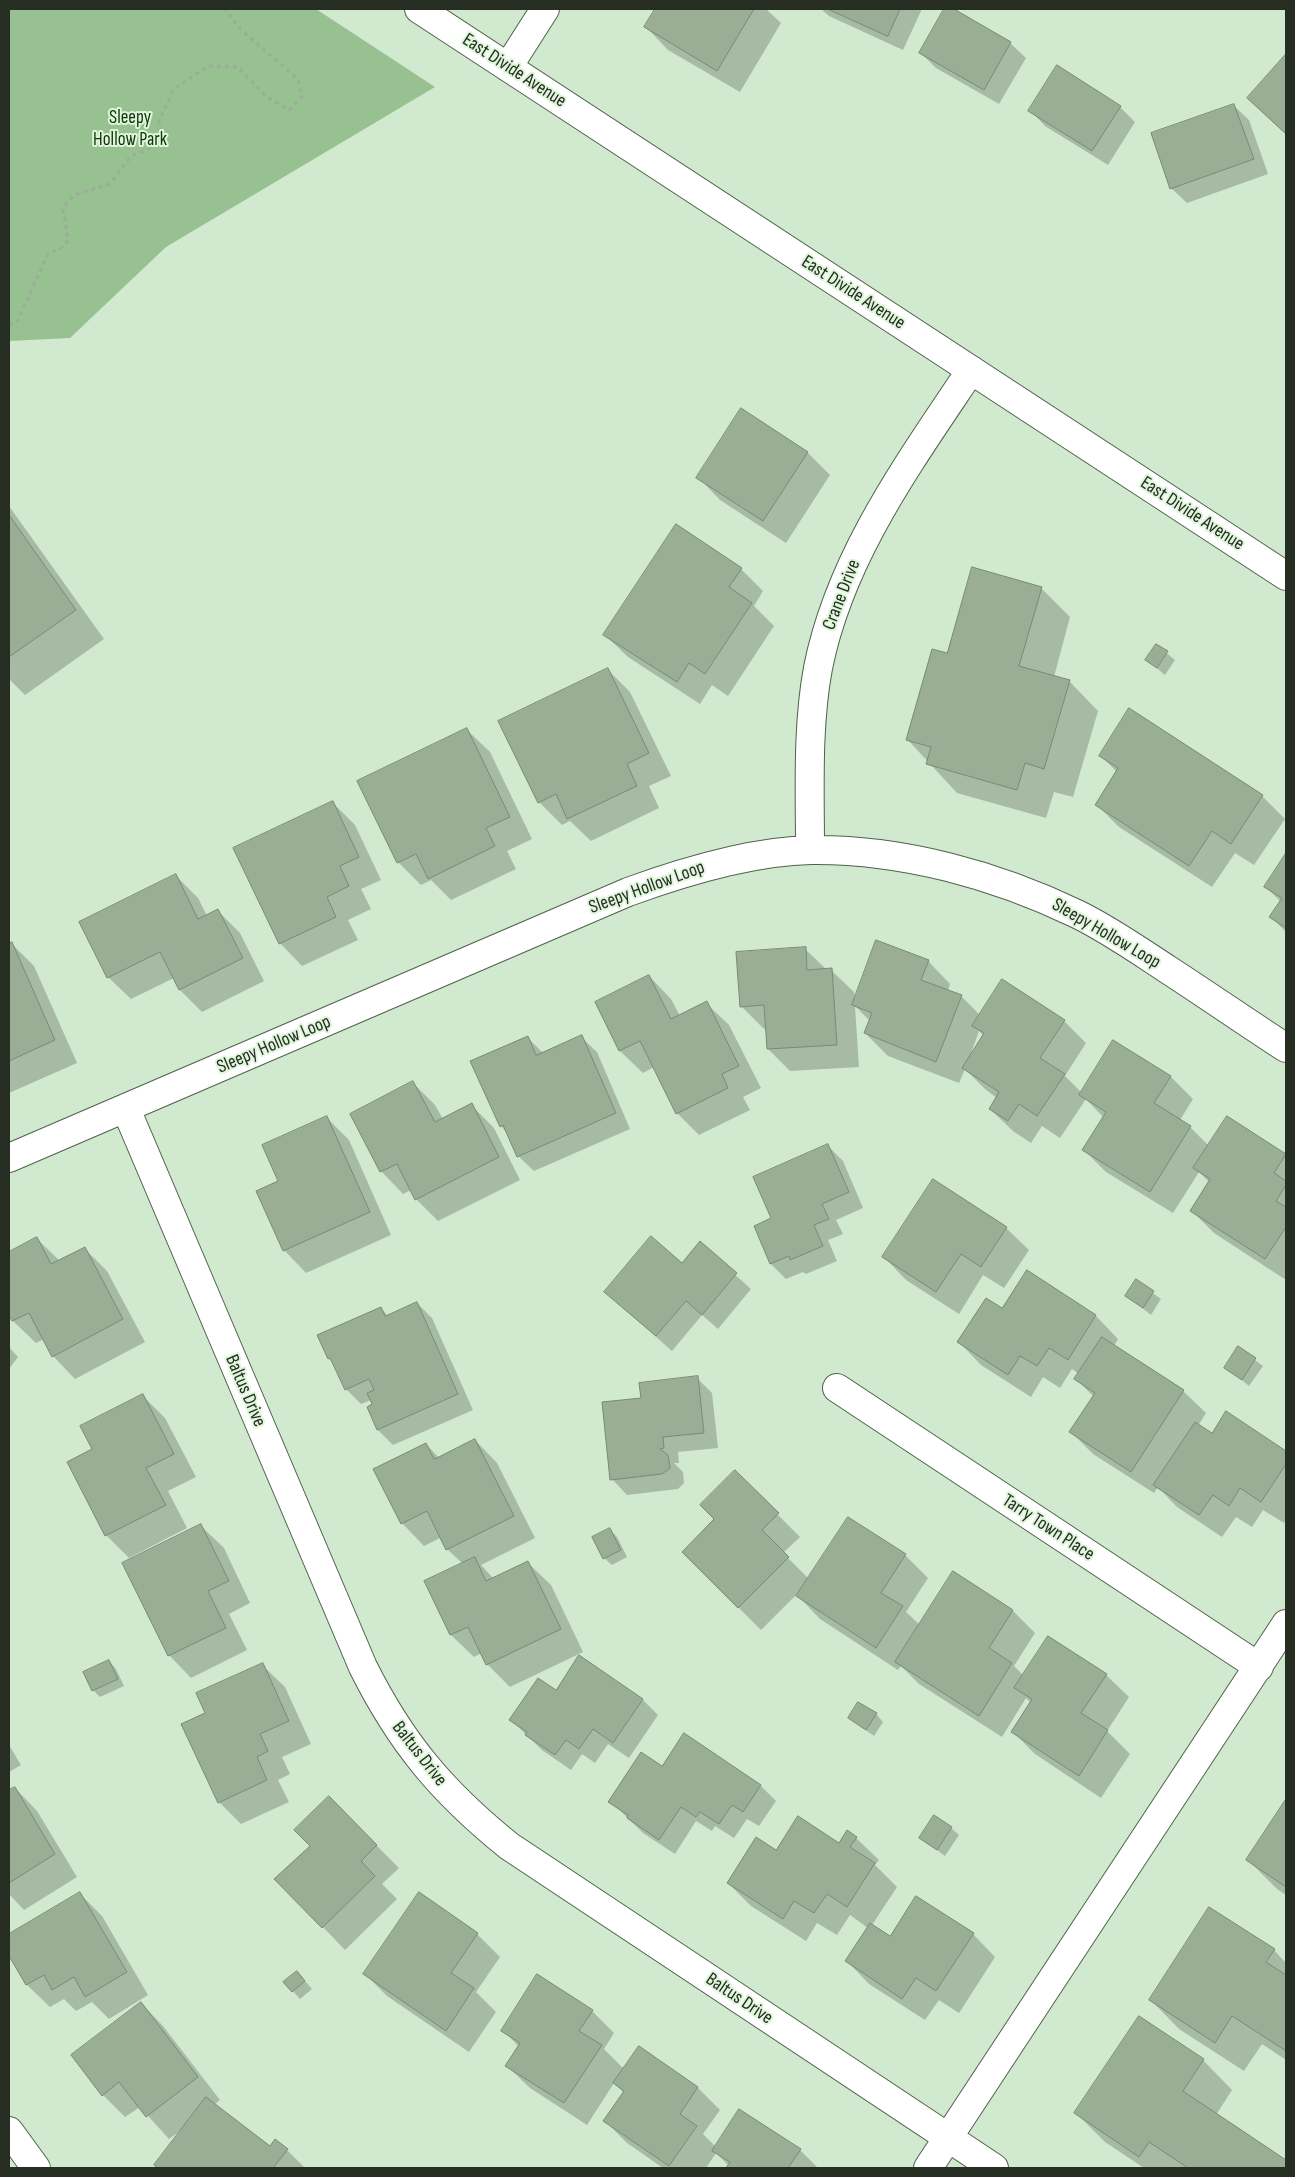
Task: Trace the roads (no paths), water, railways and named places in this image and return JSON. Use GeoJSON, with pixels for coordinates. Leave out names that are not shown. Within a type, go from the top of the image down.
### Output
{"type":"FeatureCollection","features":[{"type":"Feature","properties":{"kind":"street","name":"East Divide Avenue"},"geometry":{"type":"LineString","coordinates":[[419,9],[1286,576]]}},
{"type":"Feature","properties":{"kind":"street"},"geometry":{"type":"LineString","coordinates":[[508,67],[545,9]]}},
{"type":"Feature","properties":{"kind":"street","name":"Crane Drive"},"geometry":{"type":"LineString","coordinates":[[810,850],[812,723],[818,669],[830,623],[845,580],[877,517],[971,370]]}},
{"type":"Feature","properties":{"kind":"street","name":"Sleepy Hollow Loop"},"geometry":{"type":"LineString","coordinates":[[9,1158],[628,892],[668,877],[713,864],[810,850],[865,853],[922,861],[979,876],[1029,893],[1078,914],[1124,941],[1286,1048]]}},
{"type":"Feature","properties":{"kind":"street","name":"Baltus Drive"},"geometry":{"type":"LineString","coordinates":[[126,1109],[363,1667],[382,1705],[407,1744],[439,1782],[473,1817],[509,1846],[994,2168]]}},
{"type":"Feature","properties":{"kind":"street","name":"Tarry Town Place"},"geometry":{"type":"LineString","coordinates":[[837,1388],[1259,1667]]}},
{"type":"Feature","properties":{"kind":"street"},"geometry":{"type":"LineString","coordinates":[[928,2168],[1286,1624]]}},
{"type":"Feature","properties":{"kind":"street"},"geometry":{"type":"LineString","coordinates":[[9,2131],[36,2168]]}},
{"type":"Feature","properties":{"kind":"park label","name":"Sleepy Hollow Park"},"geometry":{"type":"Point","coordinates":[130,129]}}]}
